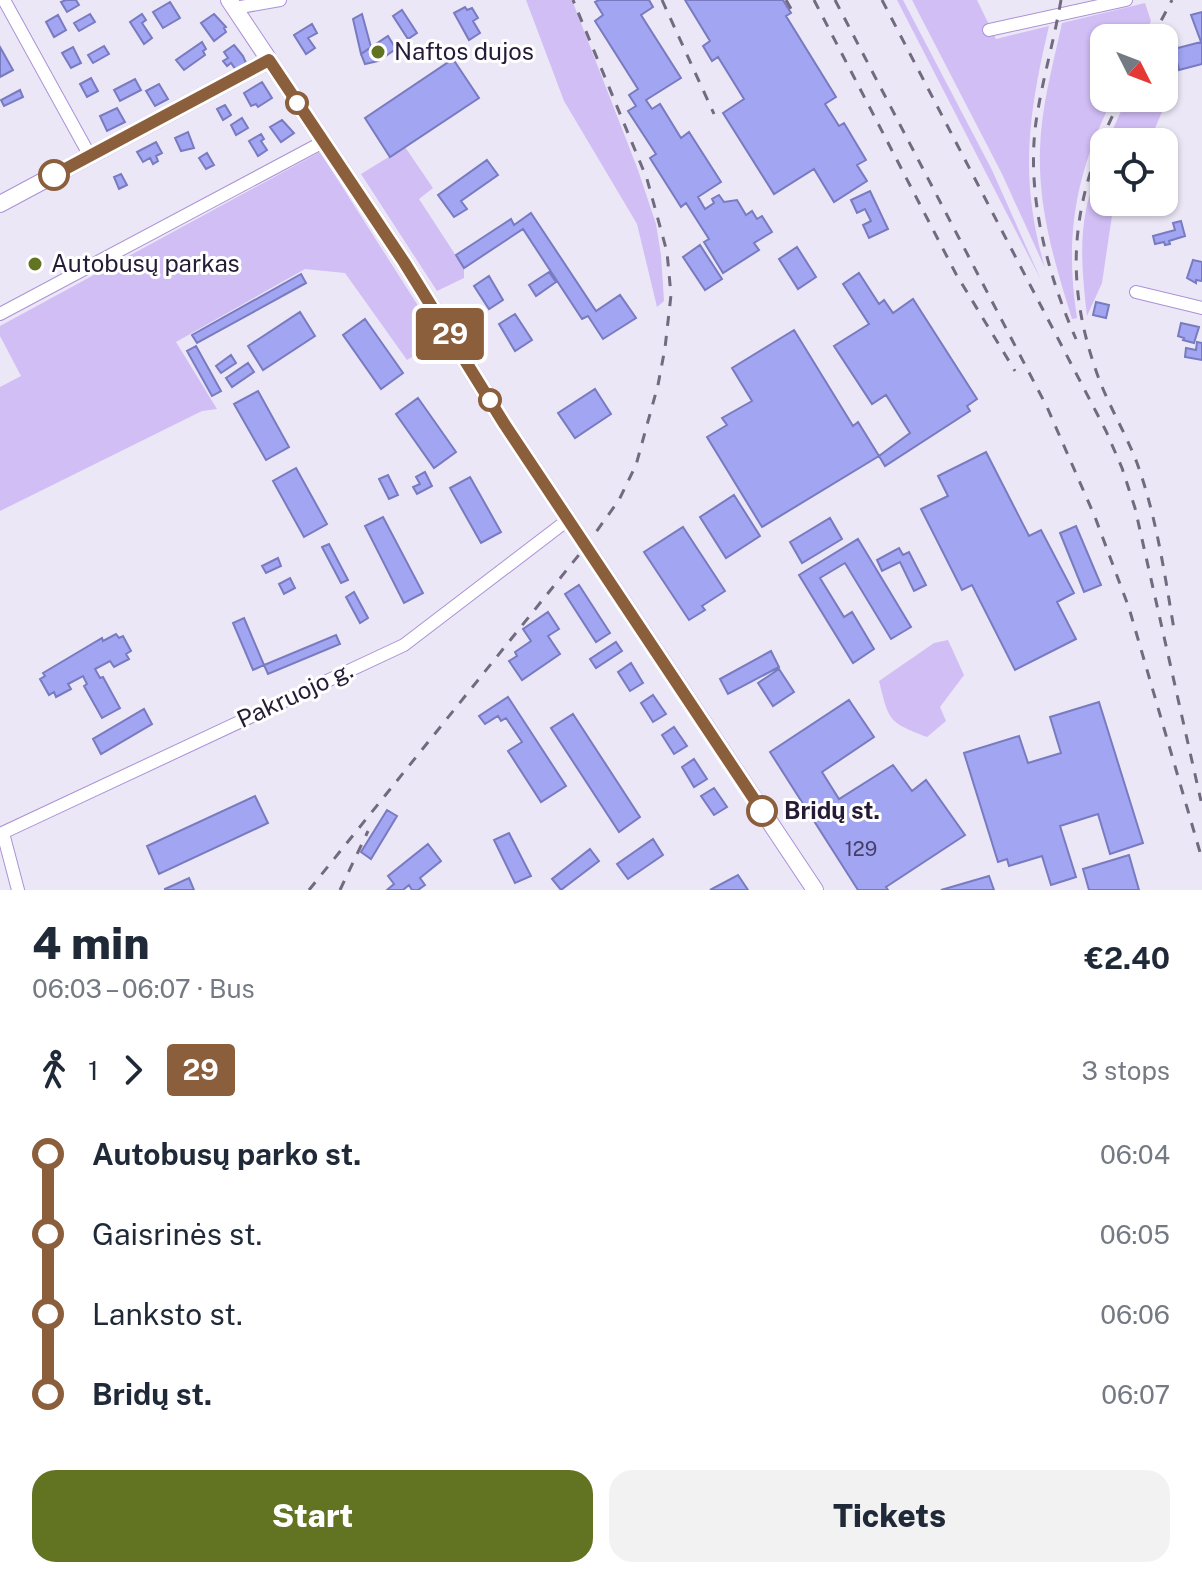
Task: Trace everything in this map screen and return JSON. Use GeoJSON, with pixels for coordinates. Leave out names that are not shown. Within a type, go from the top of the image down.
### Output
{"type":"FeatureCollection","features":[{"type":"Feature","properties":{"kind":"main road"},"geometry":{"type":"LineString","coordinates":[[232,4],[815,890]]}},
{"type":"Feature","properties":{"kind":"main road"},"geometry":{"type":"LineString","coordinates":[[0,204],[269,60]]}},
{"type":"Feature","properties":{"kind":"street"},"geometry":{"type":"LineString","coordinates":[[4,0],[90,156]]}},
{"type":"Feature","properties":{"kind":"street"},"geometry":{"type":"LineString","coordinates":[[232,4],[280,0]]}},
{"type":"Feature","properties":{"kind":"street"},"geometry":{"type":"LineString","coordinates":[[989,30],[1126,0]]}},
{"type":"Feature","properties":{"kind":"street"},"geometry":{"type":"LineString","coordinates":[[0,314],[323,142]]}},
{"type":"Feature","properties":{"kind":"street"},"geometry":{"type":"LineString","coordinates":[[1136,292],[1202,308]]}},
{"type":"Feature","properties":{"kind":"street","name":"Pakruojo g."},"geometry":{"type":"LineString","coordinates":[[2,834],[404,645],[569,519]]}},
{"type":"Feature","properties":{"kind":"street"},"geometry":{"type":"LineString","coordinates":[[2,834],[5,867],[18,890]]}},
{"type":"Feature","properties":{"kind":"shaded area"},"geometry":{"type":"Polygon","coordinates":[[[526,0],[572,0],[656,224],[664,301],[657,307],[637,224],[564,101],[526,0]]]}},
{"type":"Feature","properties":{"kind":"shaded area"},"geometry":{"type":"Polygon","coordinates":[[[897,0],[903,0],[992,170],[1041,280],[897,0]]]}},
{"type":"Feature","properties":{"kind":"shaded area"},"geometry":{"type":"Polygon","coordinates":[[[912,0],[977,0],[996,39],[1049,26],[1036,89],[1029,147],[1032,205],[1045,268],[1002,174],[912,0]]]}},
{"type":"Feature","properties":{"kind":"shaded area"},"geometry":{"type":"Polygon","coordinates":[[[1145,3],[1151,21],[1150,24],[1090,24],[1090,112],[1106,112],[1099,128],[1090,128],[1090,152],[1076,205],[1072,259],[1077,318],[1072,319],[1049,236],[1040,172],[1043,118],[1062,23],[1145,3]]]}},
{"type":"Feature","properties":{"kind":"shaded area"},"geometry":{"type":"Polygon","coordinates":[[[1121,112],[1162,112],[1155,128],[1113,128],[1121,112]]]}},
{"type":"Feature","properties":{"kind":"shaded area"},"geometry":{"type":"Polygon","coordinates":[[[405,147],[433,188],[419,199],[464,268],[464,278],[437,291],[361,174],[405,147]]]}},
{"type":"Feature","properties":{"kind":"shaded area"},"geometry":{"type":"Polygon","coordinates":[[[320,152],[440,340],[407,360],[345,273],[305,269],[176,342],[217,409],[202,411],[0,511],[0,387],[21,376],[0,336],[0,326],[320,152]]]}},
{"type":"Feature","properties":{"kind":"shaded area"},"geometry":{"type":"Polygon","coordinates":[[[1090,195],[1090,216],[1112,216],[1102,283],[1087,316],[1082,263],[1084,223],[1090,195]]]}},
{"type":"Feature","properties":{"kind":"shaded area"},"geometry":{"type":"Polygon","coordinates":[[[948,640],[964,675],[940,707],[946,721],[927,737],[904,728],[892,718],[879,681],[934,643],[948,640]]]}},
{"type":"Feature","properties":{"kind":"building"},"geometry":{"type":"Polygon","coordinates":[[[76,0],[79,5],[67,12],[61,2],[76,0]]]}},
{"type":"Feature","properties":{"kind":"building"},"geometry":{"type":"Polygon","coordinates":[[[649,0],[653,7],[641,15],[681,78],[646,100],[652,109],[660,104],[681,138],[689,132],[721,182],[698,197],[705,209],[719,195],[724,202],[737,200],[746,215],[752,211],[757,219],[762,216],[772,232],[754,243],[759,250],[723,273],[704,242],[709,239],[686,203],[681,207],[650,158],[656,154],[628,111],[636,106],[629,95],[638,89],[595,21],[603,15],[595,2],[649,0]]]}},
{"type":"Feature","properties":{"kind":"building"},"geometry":{"type":"Polygon","coordinates":[[[685,0],[783,0],[791,13],[786,16],[836,97],[825,104],[839,126],[844,123],[866,160],[857,165],[867,181],[834,202],[814,169],[774,194],[723,113],[744,99],[718,57],[712,61],[703,46],[710,41],[685,0]]]}},
{"type":"Feature","properties":{"kind":"building"},"geometry":{"type":"Polygon","coordinates":[[[170,2],[180,18],[163,28],[153,12],[170,2]]]}},
{"type":"Feature","properties":{"kind":"building"},"geometry":{"type":"Polygon","coordinates":[[[465,7],[467,10],[472,8],[478,18],[473,21],[480,33],[469,40],[454,13],[465,7]]]}},
{"type":"Feature","properties":{"kind":"building"},"geometry":{"type":"Polygon","coordinates":[[[402,10],[417,33],[408,39],[393,16],[402,10]]]}},
{"type":"Feature","properties":{"kind":"building"},"geometry":{"type":"Polygon","coordinates":[[[1202,12],[1202,64],[1179,70],[1178,48],[1201,42],[1191,15],[1202,12]]]}},
{"type":"Feature","properties":{"kind":"building"},"geometry":{"type":"Polygon","coordinates":[[[90,14],[95,22],[79,31],[74,23],[90,14]]]}},
{"type":"Feature","properties":{"kind":"building"},"geometry":{"type":"Polygon","coordinates":[[[142,14],[146,20],[142,23],[152,38],[144,44],[130,22],[142,14]]]}},
{"type":"Feature","properties":{"kind":"building"},"geometry":{"type":"Polygon","coordinates":[[[214,14],[226,27],[226,32],[214,41],[201,23],[214,14]]]}},
{"type":"Feature","properties":{"kind":"building"},"geometry":{"type":"Polygon","coordinates":[[[362,14],[371,47],[361,54],[353,19],[362,14]]]}},
{"type":"Feature","properties":{"kind":"building"},"geometry":{"type":"Polygon","coordinates":[[[58,15],[66,30],[54,37],[46,22],[58,15]]]}},
{"type":"Feature","properties":{"kind":"building"},"geometry":{"type":"Polygon","coordinates":[[[312,24],[317,33],[308,38],[315,48],[306,54],[294,35],[312,24]]]}},
{"type":"Feature","properties":{"kind":"building","name":"Naftos dujos"},"geometry":{"type":"Polygon","coordinates":[[[388,36],[396,49],[378,61],[365,64],[361,54],[388,36]]]}},
{"type":"Feature","properties":{"kind":"building"},"geometry":{"type":"Polygon","coordinates":[[[202,42],[205,55],[184,70],[176,60],[202,42]]]}},
{"type":"Feature","properties":{"kind":"building"},"geometry":{"type":"Polygon","coordinates":[[[234,45],[246,63],[236,70],[231,63],[227,66],[223,61],[228,58],[224,52],[234,45]]]}},
{"type":"Feature","properties":{"kind":"building"},"geometry":{"type":"Polygon","coordinates":[[[104,46],[109,54],[93,63],[88,55],[104,46]]]}},
{"type":"Feature","properties":{"kind":"building"},"geometry":{"type":"Polygon","coordinates":[[[0,47],[13,70],[0,77],[0,47]]]}},
{"type":"Feature","properties":{"kind":"building"},"geometry":{"type":"Polygon","coordinates":[[[73,47],[81,63],[71,68],[62,53],[73,47]]]}},
{"type":"Feature","properties":{"kind":"building"},"geometry":{"type":"Polygon","coordinates":[[[453,59],[479,98],[390,157],[365,118],[453,59]]]}},
{"type":"Feature","properties":{"kind":"building"},"geometry":{"type":"Polygon","coordinates":[[[91,78],[98,91],[87,97],[80,84],[91,78]]]}},
{"type":"Feature","properties":{"kind":"building"},"geometry":{"type":"Polygon","coordinates":[[[135,79],[141,90],[120,101],[114,90],[135,79]]]}},
{"type":"Feature","properties":{"kind":"building"},"geometry":{"type":"Polygon","coordinates":[[[262,82],[272,98],[258,107],[256,104],[251,106],[244,93],[262,82]]]}},
{"type":"Feature","properties":{"kind":"building"},"geometry":{"type":"Polygon","coordinates":[[[159,84],[168,99],[155,106],[146,91],[159,84]]]}},
{"type":"Feature","properties":{"kind":"building"},"geometry":{"type":"Polygon","coordinates":[[[20,90],[23,97],[4,106],[1,100],[20,90]]]}},
{"type":"Feature","properties":{"kind":"building"},"geometry":{"type":"Polygon","coordinates":[[[225,105],[231,115],[223,120],[217,109],[225,105]]]}},
{"type":"Feature","properties":{"kind":"building"},"geometry":{"type":"Polygon","coordinates":[[[117,108],[125,122],[107,131],[100,116],[117,108]]]}},
{"type":"Feature","properties":{"kind":"building"},"geometry":{"type":"Polygon","coordinates":[[[242,118],[248,128],[236,135],[231,125],[242,118]]]}},
{"type":"Feature","properties":{"kind":"building"},"geometry":{"type":"Polygon","coordinates":[[[282,120],[294,133],[281,142],[270,127],[282,120]]]}},
{"type":"Feature","properties":{"kind":"building"},"geometry":{"type":"Polygon","coordinates":[[[188,132],[194,148],[181,151],[175,138],[188,132]]]}},
{"type":"Feature","properties":{"kind":"building"},"geometry":{"type":"Polygon","coordinates":[[[261,134],[264,139],[261,141],[267,150],[258,156],[249,141],[261,134]]]}},
{"type":"Feature","properties":{"kind":"building"},"geometry":{"type":"Polygon","coordinates":[[[156,142],[162,153],[156,156],[158,161],[153,164],[150,158],[143,162],[137,152],[156,142]]]}},
{"type":"Feature","properties":{"kind":"building"},"geometry":{"type":"Polygon","coordinates":[[[207,153],[214,165],[206,169],[199,158],[207,153]]]}},
{"type":"Feature","properties":{"kind":"building"},"geometry":{"type":"Polygon","coordinates":[[[487,160],[498,175],[461,201],[467,209],[454,217],[438,195],[487,160]]]}},
{"type":"Feature","properties":{"kind":"building"},"geometry":{"type":"Polygon","coordinates":[[[121,174],[127,185],[119,189],[114,177],[121,174]]]}},
{"type":"Feature","properties":{"kind":"building"},"geometry":{"type":"Polygon","coordinates":[[[870,191],[888,229],[869,238],[863,225],[871,221],[865,209],[857,213],[851,200],[870,191]]]}},
{"type":"Feature","properties":{"kind":"building"},"geometry":{"type":"Polygon","coordinates":[[[531,213],[596,311],[620,295],[636,318],[603,339],[588,316],[582,319],[523,229],[464,268],[456,255],[511,219],[514,225],[531,213]]]}},
{"type":"Feature","properties":{"kind":"building"},"geometry":{"type":"Polygon","coordinates":[[[1181,221],[1185,236],[1169,241],[1170,244],[1155,244],[1153,236],[1175,230],[1173,223],[1181,221]]]}},
{"type":"Feature","properties":{"kind":"building"},"geometry":{"type":"Polygon","coordinates":[[[700,245],[722,279],[705,290],[683,257],[700,245]]]}},
{"type":"Feature","properties":{"kind":"building"},"geometry":{"type":"Polygon","coordinates":[[[797,247],[816,277],[798,289],[779,259],[797,247]]]}},
{"type":"Feature","properties":{"kind":"building"},"geometry":{"type":"Polygon","coordinates":[[[1193,260],[1202,262],[1202,281],[1196,280],[1196,283],[1187,278],[1193,260]]]}},
{"type":"Feature","properties":{"kind":"building"},"geometry":{"type":"Polygon","coordinates":[[[549,272],[556,282],[536,296],[529,285],[549,272]]]}},
{"type":"Feature","properties":{"kind":"building"},"geometry":{"type":"Polygon","coordinates":[[[859,273],[879,304],[884,300],[893,313],[913,299],[977,399],[967,406],[970,411],[885,466],[879,456],[910,433],[886,395],[872,404],[834,346],[869,324],[843,284],[859,273]]]}},
{"type":"Feature","properties":{"kind":"building"},"geometry":{"type":"Polygon","coordinates":[[[301,274],[306,283],[197,343],[192,335],[301,274]]]}},
{"type":"Feature","properties":{"kind":"building"},"geometry":{"type":"Polygon","coordinates":[[[489,276],[503,300],[489,309],[474,286],[489,276]]]}},
{"type":"Feature","properties":{"kind":"building"},"geometry":{"type":"Polygon","coordinates":[[[1096,302],[1109,305],[1106,318],[1093,315],[1096,302]]]}},
{"type":"Feature","properties":{"kind":"building"},"geometry":{"type":"Polygon","coordinates":[[[300,312],[315,336],[263,370],[248,346],[300,312]]]}},
{"type":"Feature","properties":{"kind":"building"},"geometry":{"type":"Polygon","coordinates":[[[515,314],[532,340],[515,351],[499,324],[515,314]]]}},
{"type":"Feature","properties":{"kind":"building"},"geometry":{"type":"Polygon","coordinates":[[[365,319],[403,373],[381,389],[343,335],[365,319]]]}},
{"type":"Feature","properties":{"kind":"building"},"geometry":{"type":"Polygon","coordinates":[[[1181,323],[1199,327],[1194,343],[1178,336],[1181,323]]]}},
{"type":"Feature","properties":{"kind":"building"},"geometry":{"type":"Polygon","coordinates":[[[794,330],[853,426],[858,422],[879,456],[762,527],[707,437],[727,425],[722,418],[752,401],[732,368],[794,330]]]}},
{"type":"Feature","properties":{"kind":"building"},"geometry":{"type":"Polygon","coordinates":[[[1197,342],[1202,343],[1202,360],[1185,357],[1186,348],[1196,350],[1197,342]]]}},
{"type":"Feature","properties":{"kind":"building"},"geometry":{"type":"Polygon","coordinates":[[[196,346],[221,391],[212,396],[187,351],[196,346]]]}},
{"type":"Feature","properties":{"kind":"building"},"geometry":{"type":"Polygon","coordinates":[[[231,355],[236,363],[221,373],[216,366],[231,355]]]}},
{"type":"Feature","properties":{"kind":"building"},"geometry":{"type":"Polygon","coordinates":[[[248,363],[254,372],[232,387],[226,378],[248,363]]]}},
{"type":"Feature","properties":{"kind":"building"},"geometry":{"type":"Polygon","coordinates":[[[595,389],[611,414],[575,438],[558,413],[595,389]]]}},
{"type":"Feature","properties":{"kind":"building"},"geometry":{"type":"Polygon","coordinates":[[[258,391],[289,447],[266,460],[234,404],[258,391]]]}},
{"type":"Feature","properties":{"kind":"building"},"geometry":{"type":"Polygon","coordinates":[[[418,398],[456,452],[434,468],[396,414],[418,398]]]}},
{"type":"Feature","properties":{"kind":"building"},"geometry":{"type":"Polygon","coordinates":[[[986,452],[1029,536],[1041,530],[1074,593],[1057,602],[1076,639],[1015,670],[972,585],[962,590],[921,509],[948,496],[938,476],[986,452]]]}},
{"type":"Feature","properties":{"kind":"building"},"geometry":{"type":"Polygon","coordinates":[[[296,468],[327,524],[304,537],[273,481],[296,468]]]}},
{"type":"Feature","properties":{"kind":"building"},"geometry":{"type":"Polygon","coordinates":[[[425,472],[432,486],[417,494],[413,487],[420,484],[416,477],[425,472]]]}},
{"type":"Feature","properties":{"kind":"building"},"geometry":{"type":"Polygon","coordinates":[[[388,475],[398,495],[389,499],[379,479],[388,475]]]}},
{"type":"Feature","properties":{"kind":"building"},"geometry":{"type":"Polygon","coordinates":[[[470,477],[501,532],[481,543],[450,488],[470,477]]]}},
{"type":"Feature","properties":{"kind":"building"},"geometry":{"type":"Polygon","coordinates":[[[734,495],[760,536],[726,558],[700,517],[734,495]]]}},
{"type":"Feature","properties":{"kind":"building"},"geometry":{"type":"Polygon","coordinates":[[[383,517],[423,593],[404,603],[365,526],[383,517]]]}},
{"type":"Feature","properties":{"kind":"building"},"geometry":{"type":"Polygon","coordinates":[[[830,518],[842,539],[802,563],[790,542],[830,518]]]}},
{"type":"Feature","properties":{"kind":"building"},"geometry":{"type":"Polygon","coordinates":[[[1076,526],[1101,585],[1084,592],[1060,533],[1076,526]]]}},
{"type":"Feature","properties":{"kind":"building"},"geometry":{"type":"Polygon","coordinates":[[[683,527],[725,591],[702,606],[705,610],[689,620],[644,552],[683,527]]]}},
{"type":"Feature","properties":{"kind":"building"},"geometry":{"type":"Polygon","coordinates":[[[858,539],[911,627],[891,639],[845,563],[820,578],[844,617],[852,612],[874,649],[853,663],[799,575],[858,539]]]}},
{"type":"Feature","properties":{"kind":"building"},"geometry":{"type":"Polygon","coordinates":[[[329,544],[348,580],[341,583],[322,547],[329,544]]]}},
{"type":"Feature","properties":{"kind":"building"},"geometry":{"type":"Polygon","coordinates":[[[899,548],[903,555],[909,552],[926,585],[914,591],[900,562],[882,571],[877,560],[899,548]]]}},
{"type":"Feature","properties":{"kind":"building"},"geometry":{"type":"Polygon","coordinates":[[[278,558],[281,566],[266,573],[262,566],[278,558]]]}},
{"type":"Feature","properties":{"kind":"building"},"geometry":{"type":"Polygon","coordinates":[[[290,578],[295,588],[284,594],[279,584],[290,578]]]}},
{"type":"Feature","properties":{"kind":"building"},"geometry":{"type":"Polygon","coordinates":[[[579,585],[610,633],[596,642],[565,594],[579,585]]]}},
{"type":"Feature","properties":{"kind":"building"},"geometry":{"type":"Polygon","coordinates":[[[354,592],[368,618],[360,623],[346,597],[354,592]]]}},
{"type":"Feature","properties":{"kind":"building"},"geometry":{"type":"Polygon","coordinates":[[[548,612],[559,629],[548,636],[560,654],[522,680],[509,661],[517,656],[515,652],[531,641],[523,629],[548,612]]]}},
{"type":"Feature","properties":{"kind":"building"},"geometry":{"type":"Polygon","coordinates":[[[244,618],[264,665],[253,670],[233,623],[244,618]]]}},
{"type":"Feature","properties":{"kind":"building"},"geometry":{"type":"Polygon","coordinates":[[[116,634],[119,638],[123,636],[131,651],[126,654],[129,659],[114,667],[110,661],[95,669],[100,678],[103,677],[120,708],[102,718],[84,686],[87,684],[83,676],[68,684],[71,689],[56,697],[54,692],[49,695],[40,679],[45,676],[43,673],[102,638],[103,641],[116,634]]]}},
{"type":"Feature","properties":{"kind":"building"},"geometry":{"type":"Polygon","coordinates":[[[336,635],[340,644],[268,674],[264,665],[336,635]]]}},
{"type":"Feature","properties":{"kind":"building"},"geometry":{"type":"Polygon","coordinates":[[[616,642],[622,651],[596,668],[590,659],[616,642]]]}},
{"type":"Feature","properties":{"kind":"building"},"geometry":{"type":"Polygon","coordinates":[[[771,651],[779,667],[728,694],[720,679],[771,651]]]}},
{"type":"Feature","properties":{"kind":"building"},"geometry":{"type":"Polygon","coordinates":[[[631,663],[643,683],[630,691],[618,672],[631,663]]]}},
{"type":"Feature","properties":{"kind":"building"},"geometry":{"type":"Polygon","coordinates":[[[779,669],[794,692],[773,706],[758,683],[779,669]]]}},
{"type":"Feature","properties":{"kind":"building"},"geometry":{"type":"Polygon","coordinates":[[[653,695],[666,714],[653,722],[641,703],[653,695]]]}},
{"type":"Feature","properties":{"kind":"building"},"geometry":{"type":"Polygon","coordinates":[[[508,697],[566,786],[541,802],[508,751],[522,742],[506,718],[501,721],[498,716],[485,724],[479,716],[508,697]]]}},
{"type":"Feature","properties":{"kind":"building"},"geometry":{"type":"Polygon","coordinates":[[[849,700],[874,737],[822,772],[839,799],[893,765],[912,791],[926,780],[965,835],[886,887],[888,890],[858,890],[770,752],[849,700]]]}},
{"type":"Feature","properties":{"kind":"building"},"geometry":{"type":"Polygon","coordinates":[[[1099,702],[1143,843],[1110,854],[1098,814],[1060,826],[1076,877],[1051,885],[1042,856],[1009,866],[1007,859],[998,862],[964,753],[1019,736],[1028,763],[1061,753],[1050,717],[1099,702]]]}},
{"type":"Feature","properties":{"kind":"building"},"geometry":{"type":"Polygon","coordinates":[[[144,709],[152,724],[101,754],[93,739],[144,709]]]}},
{"type":"Feature","properties":{"kind":"building"},"geometry":{"type":"Polygon","coordinates":[[[573,714],[640,817],[619,832],[551,728],[573,714]]]}},
{"type":"Feature","properties":{"kind":"building"},"geometry":{"type":"Polygon","coordinates":[[[674,727],[687,746],[674,754],[662,735],[674,727]]]}},
{"type":"Feature","properties":{"kind":"building"},"geometry":{"type":"Polygon","coordinates":[[[694,759],[707,779],[694,787],[682,767],[694,759]]]}},
{"type":"Feature","properties":{"kind":"building"},"geometry":{"type":"Polygon","coordinates":[[[714,788],[727,807],[714,815],[701,796],[714,788]]]}},
{"type":"Feature","properties":{"kind":"building"},"geometry":{"type":"Polygon","coordinates":[[[255,796],[268,823],[159,874],[147,846],[255,796]]]}},
{"type":"Feature","properties":{"kind":"building"},"geometry":{"type":"Polygon","coordinates":[[[387,810],[397,816],[371,859],[361,852],[387,810]]]}},
{"type":"Feature","properties":{"kind":"building"},"geometry":{"type":"Polygon","coordinates":[[[509,833],[531,876],[515,883],[494,840],[509,833]]]}},
{"type":"Feature","properties":{"kind":"building"},"geometry":{"type":"Polygon","coordinates":[[[653,839],[663,855],[628,879],[617,864],[653,839]]]}},
{"type":"Feature","properties":{"kind":"building"},"geometry":{"type":"Polygon","coordinates":[[[428,844],[441,861],[420,878],[425,885],[418,890],[412,890],[409,885],[403,890],[387,890],[394,884],[388,876],[428,844]]]}},
{"type":"Feature","properties":{"kind":"building"},"geometry":{"type":"Polygon","coordinates":[[[590,849],[599,861],[561,890],[552,879],[590,849]]]}},
{"type":"Feature","properties":{"kind":"building"},"geometry":{"type":"Polygon","coordinates":[[[1129,855],[1139,890],[1089,890],[1083,869],[1129,855]]]}},
{"type":"Feature","properties":{"kind":"building"},"geometry":{"type":"Polygon","coordinates":[[[738,875],[748,890],[710,890],[738,875]]]}},
{"type":"Feature","properties":{"kind":"building"},"geometry":{"type":"Polygon","coordinates":[[[989,876],[994,890],[941,890],[989,876]]]}},
{"type":"Feature","properties":{"kind":"building"},"geometry":{"type":"Polygon","coordinates":[[[189,878],[194,890],[165,890],[165,889],[189,878]]]}},
{"type":"Feature","properties":{"kind":"railway"},"geometry":{"type":"LineString","coordinates":[[309,890],[586,546],[619,500],[636,465],[665,348],[671,295],[667,252],[647,179],[573,0]]}},
{"type":"Feature","properties":{"kind":"railway"},"geometry":{"type":"LineString","coordinates":[[662,0],[714,114]]}},
{"type":"Feature","properties":{"kind":"railway"},"geometry":{"type":"LineString","coordinates":[[786,0],[794,14]]}},
{"type":"Feature","properties":{"kind":"railway"},"geometry":{"type":"LineString","coordinates":[[814,0],[956,274],[1015,371]]}},
{"type":"Feature","properties":{"kind":"railway"},"geometry":{"type":"LineString","coordinates":[[835,0],[1047,407],[1095,517],[1129,608],[1202,859]]}},
{"type":"Feature","properties":{"kind":"railway"},"geometry":{"type":"LineString","coordinates":[[882,0],[1106,431],[1122,468],[1135,508],[1201,801]]}},
{"type":"Feature","properties":{"kind":"railway"},"geometry":{"type":"LineString","coordinates":[[1061,0],[1036,122],[1034,177],[1041,233],[1056,287],[1076,339]]}},
{"type":"Feature","properties":{"kind":"railway"},"geometry":{"type":"LineString","coordinates":[[1159,24],[1172,0]]}},
{"type":"Feature","properties":{"kind":"railway"},"geometry":{"type":"LineString","coordinates":[[1114,112],[1104,134],[1082,203],[1076,271],[1087,341],[1099,379],[1133,452],[1150,505],[1175,635]]}},
{"type":"Feature","properties":{"kind":"railway"},"geometry":{"type":"LineString","coordinates":[[340,890],[368,831]]}},
{"type":"Feature","properties":{"kind":"bus line","name":"29"},"geometry":{"type":"LineString","coordinates":[[54,175],[269,60],[404,262],[505,425],[762,811]]}},
{"type":"Feature","properties":{"kind":"place","name":"Naftos dujos"},"geometry":{"type":"Point","coordinates":[378,52]}},
{"type":"Feature","properties":{"kind":"place","name":"Autobusų parkas"},"geometry":{"type":"Point","coordinates":[35,264]}},
{"type":"Feature","properties":{"kind":"place","name":"Bridų st."},"geometry":{"type":"Point","coordinates":[762,811]}}]}
